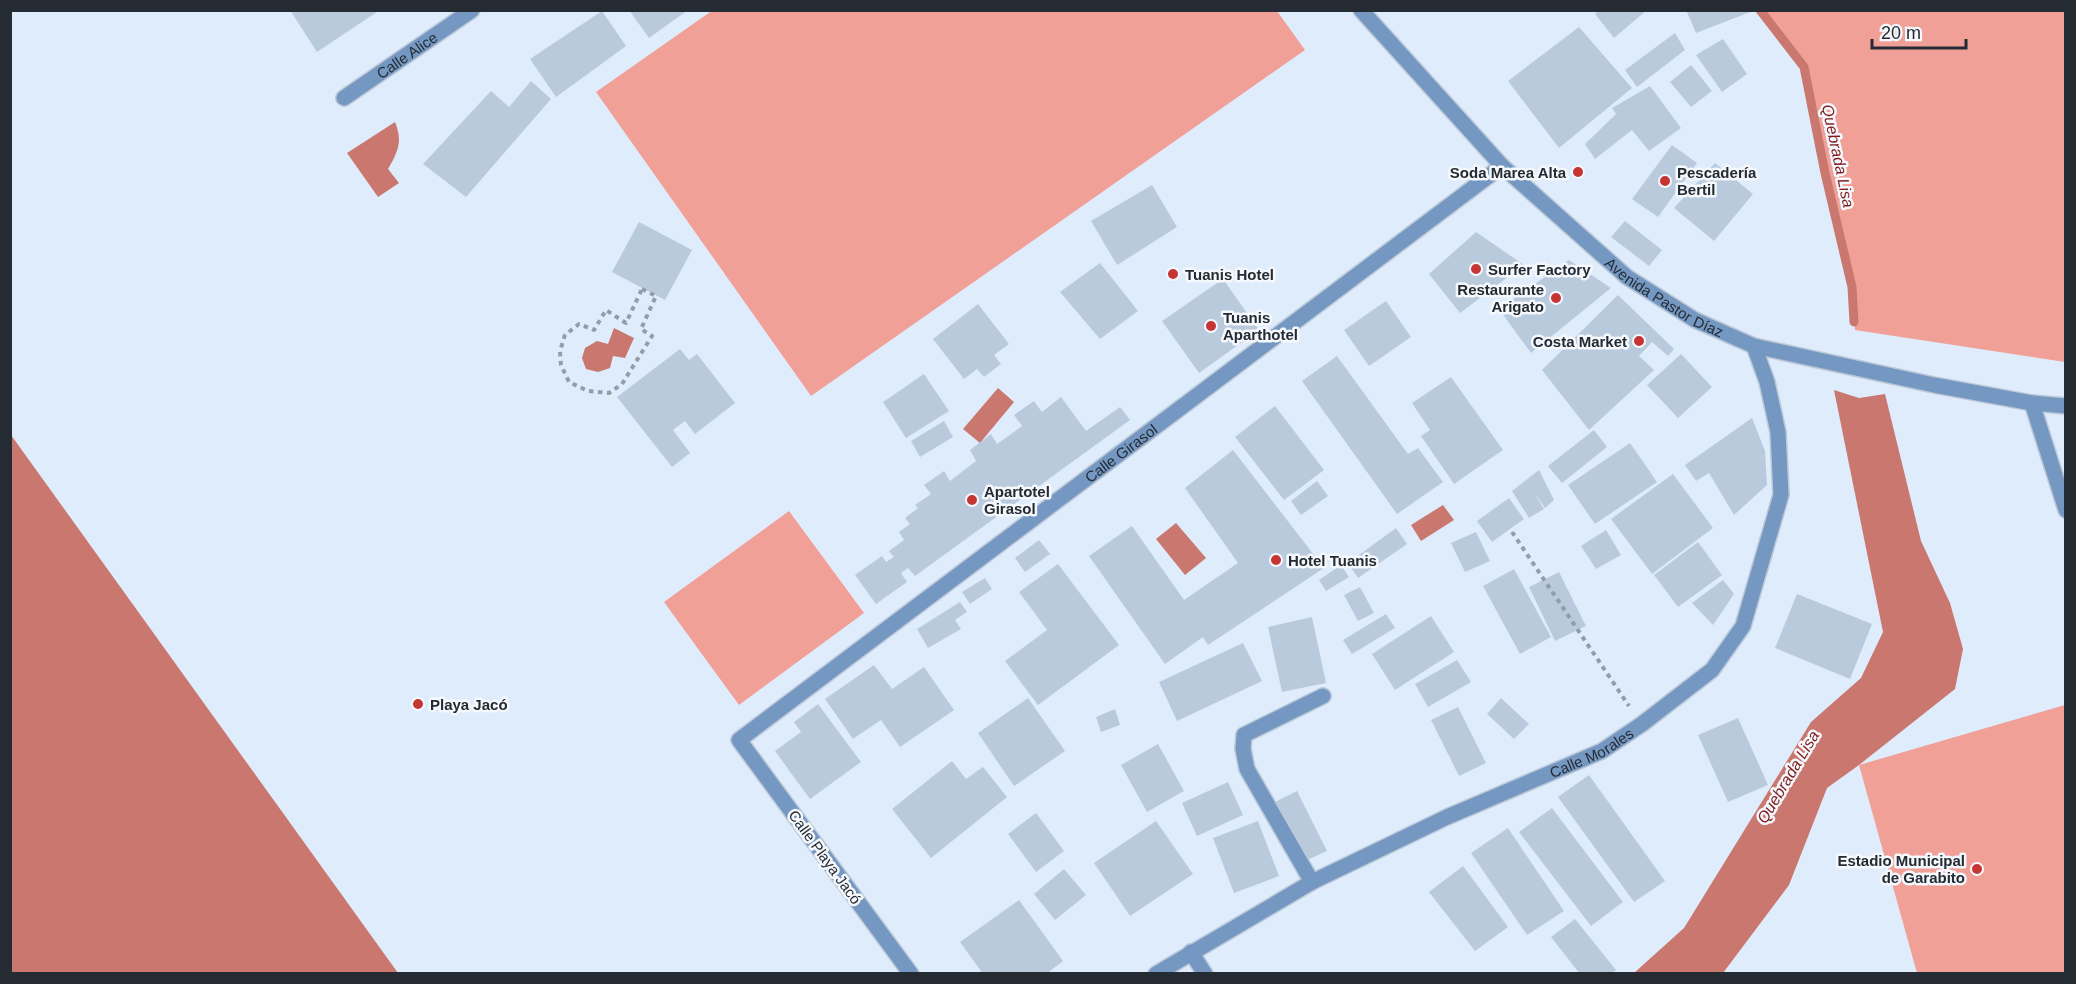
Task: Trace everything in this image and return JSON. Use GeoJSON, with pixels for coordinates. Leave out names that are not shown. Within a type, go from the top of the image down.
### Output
{"type":"FeatureCollection","features":[{"type":"Feature","properties":{"kind":"street","name":"Calle Alice"},"geometry":{"type":"LineString","coordinates":[[344,98],[472,10]]}},
{"type":"Feature","properties":{"kind":"street","name":"Avenida Pastor Díaz"},"geometry":{"type":"LineString","coordinates":[[1361,10],[1502,166],[1627,277],[1695,320],[1754,346],[1934,385],[2032,403],[2066,406]]}},
{"type":"Feature","properties":{"kind":"street","name":"Calle Girasol"},"geometry":{"type":"LineString","coordinates":[[739,740],[1502,166]]}},
{"type":"Feature","properties":{"kind":"street","name":"Calle Morales"},"geometry":{"type":"LineString","coordinates":[[1156,974],[1312,882],[1447,817],[1602,751],[1642,724],[1712,670],[1743,626],[1782,495],[1778,432],[1767,382],[1754,346]]}},
{"type":"Feature","properties":{"kind":"street"},"geometry":{"type":"LineString","coordinates":[[2032,403],[2066,510]]}},
{"type":"Feature","properties":{"kind":"street"},"geometry":{"type":"LineString","coordinates":[[1312,882],[1247,768],[1243,749],[1244,735],[1323,696]]}},
{"type":"Feature","properties":{"kind":"street","name":"Calle Playa Jacó"},"geometry":{"type":"LineString","coordinates":[[739,740],[911,974]]}},
{"type":"Feature","properties":{"kind":"street"},"geometry":{"type":"LineString","coordinates":[[1191,952],[1205,974]]}},
{"type":"Feature","properties":{"kind":"path"},"geometry":{"type":"LineString","coordinates":[[642,289],[656,296],[642,329],[652,336],[622,384],[609,393],[588,391],[569,382],[561,365],[560,351],[565,335],[579,324],[594,330],[606,310],[626,323],[642,289]]}},
{"type":"Feature","properties":{"kind":"path"},"geometry":{"type":"LineString","coordinates":[[1512,532],[1642,724]]}},
{"type":"Feature","properties":{"kind":"shaded area"},"geometry":{"type":"Polygon","coordinates":[[[713,10],[1277,11],[1305,50],[811,396],[596,92],[713,10]]]}},
{"type":"Feature","properties":{"kind":"shaded area"},"geometry":{"type":"Polygon","coordinates":[[[1760,11],[2065,11],[2065,362],[1855,330],[1852,287],[1804,67],[1760,11]]]}},
{"type":"Feature","properties":{"kind":"shaded area"},"geometry":{"type":"Polygon","coordinates":[[[789,511],[864,613],[739,705],[664,602],[789,511]]]}},
{"type":"Feature","properties":{"kind":"shaded area","name":"Estadio Municipal de Garabito"},"geometry":{"type":"Polygon","coordinates":[[[2065,705],[2065,973],[1917,973],[1859,765],[2065,705]]]}},
{"type":"Feature","properties":{"kind":"water"},"geometry":{"type":"Polygon","coordinates":[[[395,122],[399,141],[388,169],[399,183],[378,197],[347,153],[395,122]]]}},
{"type":"Feature","properties":{"kind":"water"},"geometry":{"type":"Polygon","coordinates":[[[614,328],[634,338],[625,358],[613,356],[610,368],[598,372],[586,369],[582,358],[585,348],[597,341],[608,344],[614,328]]]}},
{"type":"Feature","properties":{"kind":"water"},"geometry":{"type":"Polygon","coordinates":[[[998,388],[1014,402],[980,443],[963,429],[998,388]]]}},
{"type":"Feature","properties":{"kind":"water"},"geometry":{"type":"Polygon","coordinates":[[[1834,390],[1859,398],[1885,394],[1921,541],[1950,603],[1963,649],[1955,689],[1827,788],[1789,885],[1723,973],[1634,973],[1684,928],[1811,722],[1861,678],[1883,632],[1834,390]]]}},
{"type":"Feature","properties":{"kind":"water"},"geometry":{"type":"Polygon","coordinates":[[[11,435],[398,973],[11,973],[11,435]]]}},
{"type":"Feature","properties":{"kind":"water"},"geometry":{"type":"Polygon","coordinates":[[[1443,505],[1454,520],[1421,541],[1411,525],[1443,505]]]}},
{"type":"Feature","properties":{"kind":"water"},"geometry":{"type":"Polygon","coordinates":[[[1176,523],[1206,558],[1185,575],[1156,539],[1176,523]]]}},
{"type":"Feature","properties":{"kind":"building"},"geometry":{"type":"Polygon","coordinates":[[[290,10],[380,10],[317,52],[290,10]]]}},
{"type":"Feature","properties":{"kind":"building"},"geometry":{"type":"Polygon","coordinates":[[[629,10],[688,10],[649,38],[629,10]]]}},
{"type":"Feature","properties":{"kind":"building"},"geometry":{"type":"Polygon","coordinates":[[[1599,10],[1647,10],[1614,38],[1595,14],[1599,10]]]}},
{"type":"Feature","properties":{"kind":"building"},"geometry":{"type":"Polygon","coordinates":[[[1690,10],[1753,11],[1696,33],[1687,12],[1690,10]]]}},
{"type":"Feature","properties":{"kind":"building"},"geometry":{"type":"Polygon","coordinates":[[[602,11],[626,46],[556,97],[530,59],[602,11]]]}},
{"type":"Feature","properties":{"kind":"building"},"geometry":{"type":"Polygon","coordinates":[[[1579,27],[1632,88],[1559,148],[1508,81],[1579,27]]]}},
{"type":"Feature","properties":{"kind":"building"},"geometry":{"type":"Polygon","coordinates":[[[1675,33],[1685,50],[1637,87],[1625,70],[1675,33]]]}},
{"type":"Feature","properties":{"kind":"building"},"geometry":{"type":"Polygon","coordinates":[[[1723,39],[1747,74],[1722,92],[1696,55],[1723,39]]]}},
{"type":"Feature","properties":{"kind":"building"},"geometry":{"type":"Polygon","coordinates":[[[1691,65],[1712,91],[1691,107],[1670,82],[1691,65]]]}},
{"type":"Feature","properties":{"kind":"building"},"geometry":{"type":"Polygon","coordinates":[[[531,81],[551,99],[466,197],[423,164],[491,91],[509,107],[531,81]]]}},
{"type":"Feature","properties":{"kind":"building"},"geometry":{"type":"Polygon","coordinates":[[[1650,86],[1681,128],[1649,151],[1632,130],[1595,159],[1585,144],[1616,114],[1612,108],[1650,86]]]}},
{"type":"Feature","properties":{"kind":"building","name":"Pescadería Bertil"},"geometry":{"type":"Polygon","coordinates":[[[1672,145],[1697,163],[1658,217],[1632,199],[1672,145]]]}},
{"type":"Feature","properties":{"kind":"building"},"geometry":{"type":"Polygon","coordinates":[[[1715,163],[1753,194],[1714,241],[1674,208],[1715,163]]]}},
{"type":"Feature","properties":{"kind":"building"},"geometry":{"type":"Polygon","coordinates":[[[1152,185],[1177,227],[1117,265],[1091,221],[1152,185]]]}},
{"type":"Feature","properties":{"kind":"building"},"geometry":{"type":"Polygon","coordinates":[[[1625,221],[1662,250],[1649,266],[1611,237],[1625,221]]]}},
{"type":"Feature","properties":{"kind":"building"},"geometry":{"type":"Polygon","coordinates":[[[639,222],[692,250],[665,300],[612,272],[639,222]]]}},
{"type":"Feature","properties":{"kind":"building","name":"Surfer Factory"},"geometry":{"type":"Polygon","coordinates":[[[1476,232],[1524,265],[1460,313],[1429,274],[1476,232]]]}},
{"type":"Feature","properties":{"kind":"building","name":"Restaurante Arigato"},"geometry":{"type":"Polygon","coordinates":[[[1569,260],[1611,288],[1531,353],[1499,309],[1569,260]]]}},
{"type":"Feature","properties":{"kind":"building"},"geometry":{"type":"Polygon","coordinates":[[[1100,263],[1138,311],[1100,339],[1060,292],[1100,263]]]}},
{"type":"Feature","properties":{"kind":"building","name":"Tuanis Aparthotel"},"geometry":{"type":"Polygon","coordinates":[[[1223,279],[1259,330],[1199,373],[1162,321],[1223,279]]]}},
{"type":"Feature","properties":{"kind":"building"},"geometry":{"type":"Polygon","coordinates":[[[1618,295],[1674,349],[1668,356],[1652,342],[1639,356],[1654,370],[1589,430],[1542,370],[1618,295]]]}},
{"type":"Feature","properties":{"kind":"building"},"geometry":{"type":"Polygon","coordinates":[[[1386,301],[1411,337],[1369,366],[1344,330],[1386,301]]]}},
{"type":"Feature","properties":{"kind":"building"},"geometry":{"type":"Polygon","coordinates":[[[978,304],[1009,344],[994,355],[1001,364],[984,377],[977,369],[964,379],[933,339],[978,304]]]}},
{"type":"Feature","properties":{"kind":"building"},"geometry":{"type":"Polygon","coordinates":[[[680,349],[689,360],[697,354],[735,403],[695,434],[685,421],[673,430],[690,453],[672,467],[617,397],[680,349]]]}},
{"type":"Feature","properties":{"kind":"building"},"geometry":{"type":"Polygon","coordinates":[[[1681,354],[1712,387],[1678,418],[1647,385],[1681,354]]]}},
{"type":"Feature","properties":{"kind":"building"},"geometry":{"type":"Polygon","coordinates":[[[1337,356],[1408,454],[1418,448],[1443,482],[1397,514],[1302,381],[1337,356]]]}},
{"type":"Feature","properties":{"kind":"building"},"geometry":{"type":"Polygon","coordinates":[[[924,374],[949,411],[906,438],[883,402],[924,374]]]}},
{"type":"Feature","properties":{"kind":"building"},"geometry":{"type":"Polygon","coordinates":[[[1451,377],[1503,450],[1454,484],[1421,436],[1430,430],[1412,403],[1451,377]]]}},
{"type":"Feature","properties":{"kind":"building","name":"Apartotel Girasol"},"geometry":{"type":"Polygon","coordinates":[[[1061,397],[1086,431],[1120,407],[1130,420],[915,576],[908,568],[901,573],[907,582],[876,604],[855,575],[882,556],[886,562],[894,557],[889,551],[904,540],[899,532],[910,524],[905,518],[918,508],[915,505],[931,494],[924,485],[944,471],[950,481],[976,461],[970,450],[991,434],[997,444],[1022,426],[1014,415],[1034,401],[1042,412],[1061,397]]]}},
{"type":"Feature","properties":{"kind":"building"},"geometry":{"type":"Polygon","coordinates":[[[1275,406],[1324,470],[1284,500],[1235,437],[1275,406]]]}},
{"type":"Feature","properties":{"kind":"building"},"geometry":{"type":"Polygon","coordinates":[[[1752,418],[1765,451],[1767,485],[1734,515],[1709,473],[1696,481],[1685,465],[1752,418]]]}},
{"type":"Feature","properties":{"kind":"building"},"geometry":{"type":"Polygon","coordinates":[[[944,421],[953,437],[920,457],[911,441],[944,421]]]}},
{"type":"Feature","properties":{"kind":"building"},"geometry":{"type":"Polygon","coordinates":[[[1594,430],[1607,447],[1562,483],[1548,466],[1594,430]]]}},
{"type":"Feature","properties":{"kind":"building"},"geometry":{"type":"Polygon","coordinates":[[[1630,443],[1657,482],[1595,524],[1568,485],[1630,443]]]}},
{"type":"Feature","properties":{"kind":"building","name":"Hotel Tuanis"},"geometry":{"type":"Polygon","coordinates":[[[1233,450],[1324,568],[1208,645],[1203,637],[1165,664],[1089,556],[1132,526],[1184,600],[1238,563],[1185,488],[1233,450]]]}},
{"type":"Feature","properties":{"kind":"building"},"geometry":{"type":"Polygon","coordinates":[[[1539,470],[1554,500],[1545,508],[1534,492],[1544,509],[1529,518],[1512,491],[1539,470]]]}},
{"type":"Feature","properties":{"kind":"building"},"geometry":{"type":"Polygon","coordinates":[[[1673,474],[1713,528],[1652,574],[1611,519],[1673,474]]]}},
{"type":"Feature","properties":{"kind":"building"},"geometry":{"type":"Polygon","coordinates":[[[1317,481],[1328,496],[1301,515],[1291,501],[1317,481]]]}},
{"type":"Feature","properties":{"kind":"building"},"geometry":{"type":"Polygon","coordinates":[[[1509,498],[1524,519],[1492,542],[1477,521],[1509,498]]]}},
{"type":"Feature","properties":{"kind":"building"},"geometry":{"type":"Polygon","coordinates":[[[1396,528],[1407,544],[1358,578],[1348,563],[1396,528]]]}},
{"type":"Feature","properties":{"kind":"building"},"geometry":{"type":"Polygon","coordinates":[[[1606,530],[1621,555],[1596,569],[1581,546],[1606,530]]]}},
{"type":"Feature","properties":{"kind":"building"},"geometry":{"type":"Polygon","coordinates":[[[1476,532],[1490,561],[1465,572],[1451,543],[1476,532]]]}},
{"type":"Feature","properties":{"kind":"building"},"geometry":{"type":"Polygon","coordinates":[[[1039,540],[1050,554],[1025,572],[1015,558],[1039,540]]]}},
{"type":"Feature","properties":{"kind":"building"},"geometry":{"type":"Polygon","coordinates":[[[1698,542],[1722,575],[1678,607],[1654,575],[1698,542]]]}},
{"type":"Feature","properties":{"kind":"building"},"geometry":{"type":"Polygon","coordinates":[[[1058,564],[1119,645],[1038,705],[1005,661],[1047,630],[1019,592],[1058,564]]]}},
{"type":"Feature","properties":{"kind":"building"},"geometry":{"type":"Polygon","coordinates":[[[1341,565],[1349,577],[1326,591],[1319,580],[1341,565]]]}},
{"type":"Feature","properties":{"kind":"building"},"geometry":{"type":"Polygon","coordinates":[[[1514,569],[1551,637],[1520,654],[1483,586],[1514,569]]]}},
{"type":"Feature","properties":{"kind":"building"},"geometry":{"type":"Polygon","coordinates":[[[1559,572],[1586,626],[1555,641],[1529,587],[1559,572]]]}},
{"type":"Feature","properties":{"kind":"building"},"geometry":{"type":"Polygon","coordinates":[[[985,578],[992,589],[970,604],[962,592],[985,578]]]}},
{"type":"Feature","properties":{"kind":"building"},"geometry":{"type":"Polygon","coordinates":[[[1723,580],[1734,594],[1713,625],[1692,603],[1723,580]]]}},
{"type":"Feature","properties":{"kind":"building"},"geometry":{"type":"Polygon","coordinates":[[[1360,587],[1374,613],[1358,621],[1344,595],[1360,587]]]}},
{"type":"Feature","properties":{"kind":"building"},"geometry":{"type":"Polygon","coordinates":[[[1797,594],[1872,624],[1850,679],[1775,648],[1797,594]]]}},
{"type":"Feature","properties":{"kind":"building"},"geometry":{"type":"Polygon","coordinates":[[[960,602],[967,612],[955,620],[961,629],[928,648],[917,629],[960,602]]]}},
{"type":"Feature","properties":{"kind":"building"},"geometry":{"type":"Polygon","coordinates":[[[1386,614],[1395,628],[1352,654],[1343,640],[1386,614]]]}},
{"type":"Feature","properties":{"kind":"building"},"geometry":{"type":"Polygon","coordinates":[[[1431,616],[1454,652],[1395,690],[1372,654],[1431,616]]]}},
{"type":"Feature","properties":{"kind":"building"},"geometry":{"type":"Polygon","coordinates":[[[1312,617],[1326,683],[1282,692],[1268,627],[1312,617]]]}},
{"type":"Feature","properties":{"kind":"building"},"geometry":{"type":"Polygon","coordinates":[[[1243,643],[1262,681],[1177,721],[1159,682],[1243,643]]]}},
{"type":"Feature","properties":{"kind":"building"},"geometry":{"type":"Polygon","coordinates":[[[1457,660],[1471,682],[1428,707],[1415,684],[1457,660]]]}},
{"type":"Feature","properties":{"kind":"building"},"geometry":{"type":"Polygon","coordinates":[[[874,665],[892,689],[924,667],[954,710],[900,747],[881,720],[853,739],[825,699],[874,665]]]}},
{"type":"Feature","properties":{"kind":"building"},"geometry":{"type":"Polygon","coordinates":[[[1028,698],[1065,751],[1014,786],[978,733],[1028,698]]]}},
{"type":"Feature","properties":{"kind":"building"},"geometry":{"type":"Polygon","coordinates":[[[1501,698],[1529,724],[1514,739],[1487,714],[1501,698]]]}},
{"type":"Feature","properties":{"kind":"building"},"geometry":{"type":"Polygon","coordinates":[[[818,704],[861,762],[810,799],[775,751],[801,732],[794,722],[818,704]]]}},
{"type":"Feature","properties":{"kind":"building"},"geometry":{"type":"Polygon","coordinates":[[[1458,707],[1486,763],[1459,776],[1431,720],[1458,707]]]}},
{"type":"Feature","properties":{"kind":"building"},"geometry":{"type":"Polygon","coordinates":[[[1115,709],[1120,725],[1101,732],[1096,717],[1115,709]]]}},
{"type":"Feature","properties":{"kind":"building"},"geometry":{"type":"Polygon","coordinates":[[[1738,718],[1768,785],[1728,802],[1698,735],[1738,718]]]}},
{"type":"Feature","properties":{"kind":"building"},"geometry":{"type":"Polygon","coordinates":[[[1158,744],[1184,791],[1147,812],[1121,765],[1158,744]]]}},
{"type":"Feature","properties":{"kind":"building"},"geometry":{"type":"Polygon","coordinates":[[[952,761],[966,779],[983,767],[1007,797],[931,858],[892,809],[952,761]]]}},
{"type":"Feature","properties":{"kind":"building"},"geometry":{"type":"Polygon","coordinates":[[[1589,775],[1665,881],[1634,902],[1558,797],[1589,775]]]}},
{"type":"Feature","properties":{"kind":"building"},"geometry":{"type":"Polygon","coordinates":[[[1228,782],[1243,815],[1197,836],[1182,803],[1228,782]]]}},
{"type":"Feature","properties":{"kind":"building"},"geometry":{"type":"Polygon","coordinates":[[[1297,791],[1327,851],[1305,861],[1275,802],[1297,791]]]}},
{"type":"Feature","properties":{"kind":"building"},"geometry":{"type":"Polygon","coordinates":[[[1552,808],[1623,902],[1591,926],[1519,832],[1552,808]]]}},
{"type":"Feature","properties":{"kind":"building"},"geometry":{"type":"Polygon","coordinates":[[[1036,813],[1064,851],[1036,872],[1008,834],[1036,813]]]}},
{"type":"Feature","properties":{"kind":"building"},"geometry":{"type":"Polygon","coordinates":[[[1156,821],[1193,874],[1130,916],[1094,863],[1156,821]]]}},
{"type":"Feature","properties":{"kind":"building"},"geometry":{"type":"Polygon","coordinates":[[[1258,821],[1279,876],[1234,893],[1213,838],[1258,821]]]}},
{"type":"Feature","properties":{"kind":"building"},"geometry":{"type":"Polygon","coordinates":[[[1508,828],[1564,911],[1527,935],[1471,853],[1508,828]]]}},
{"type":"Feature","properties":{"kind":"building"},"geometry":{"type":"Polygon","coordinates":[[[1463,866],[1508,927],[1475,951],[1429,892],[1463,866]]]}},
{"type":"Feature","properties":{"kind":"building"},"geometry":{"type":"Polygon","coordinates":[[[1064,869],[1086,895],[1055,920],[1034,894],[1064,869]]]}},
{"type":"Feature","properties":{"kind":"building"},"geometry":{"type":"Polygon","coordinates":[[[1019,900],[1063,961],[1046,974],[983,974],[960,942],[1019,900]]]}},
{"type":"Feature","properties":{"kind":"building"},"geometry":{"type":"Polygon","coordinates":[[[1575,919],[1616,970],[1611,974],[1580,974],[1551,937],[1575,919]]]}},
{"type":"Feature","properties":{"kind":"waterway","name":"Quebrada Lisa"},"geometry":{"type":"LineString","coordinates":[[1760,10],[1804,67],[1825,173],[1852,287],[1854,322]]}},
{"type":"Feature","properties":{"kind":"place","name":"Soda Marea Alta"},"geometry":{"type":"Point","coordinates":[1578,172]}},
{"type":"Feature","properties":{"kind":"place","name":"Pescadería Bertil"},"geometry":{"type":"Point","coordinates":[1665,181]}},
{"type":"Feature","properties":{"kind":"place","name":"Surfer Factory"},"geometry":{"type":"Point","coordinates":[1476,269]}},
{"type":"Feature","properties":{"kind":"place","name":"Tuanis Hotel"},"geometry":{"type":"Point","coordinates":[1173,274]}},
{"type":"Feature","properties":{"kind":"place","name":"Restaurante Arigato"},"geometry":{"type":"Point","coordinates":[1556,298]}},
{"type":"Feature","properties":{"kind":"place","name":"Tuanis Aparthotel"},"geometry":{"type":"Point","coordinates":[1211,326]}},
{"type":"Feature","properties":{"kind":"place","name":"Costa Market"},"geometry":{"type":"Point","coordinates":[1639,341]}},
{"type":"Feature","properties":{"kind":"place","name":"Apartotel Girasol"},"geometry":{"type":"Point","coordinates":[972,500]}},
{"type":"Feature","properties":{"kind":"place","name":"Hotel Tuanis"},"geometry":{"type":"Point","coordinates":[1276,560]}},
{"type":"Feature","properties":{"kind":"place","name":"Playa Jacó"},"geometry":{"type":"Point","coordinates":[418,704]}},
{"type":"Feature","properties":{"kind":"place","name":"Estadio Municipal de Garabito"},"geometry":{"type":"Point","coordinates":[1977,869]}}]}
